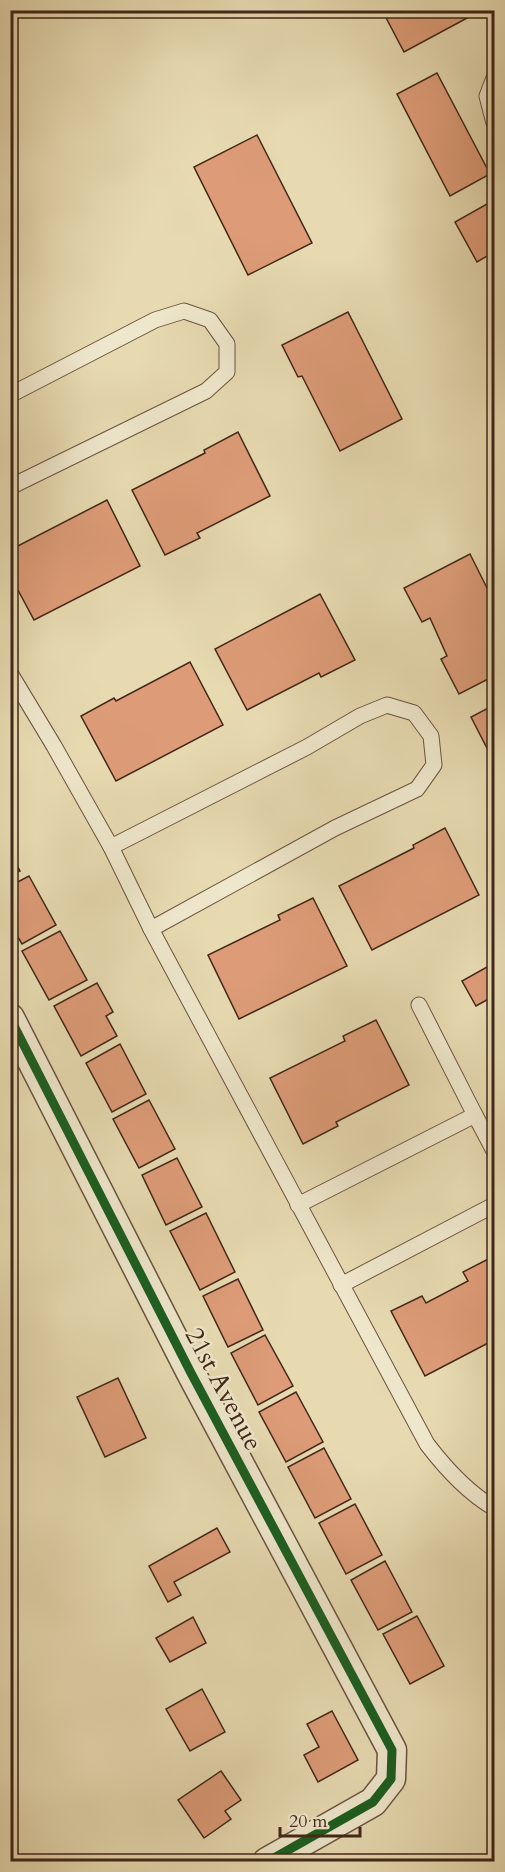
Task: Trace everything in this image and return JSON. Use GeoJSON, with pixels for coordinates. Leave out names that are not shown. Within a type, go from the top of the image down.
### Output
{"type":"FeatureCollection","features":[{"type":"Feature","properties":{"kind":"street","name":"21st Avenue"},"geometry":{"type":"LineString","coordinates":[[10,1018],[191,1372],[392,1750],[392,1779],[373,1802],[267,1862]]}},
{"type":"Feature","properties":{"kind":"lane"},"geometry":{"type":"LineString","coordinates":[[495,78],[487,96],[495,123]]}},
{"type":"Feature","properties":{"kind":"lane"},"geometry":{"type":"LineString","coordinates":[[10,395],[155,320],[184,311],[210,320],[227,344],[227,372],[206,391],[10,487]]}},
{"type":"Feature","properties":{"kind":"lane"},"geometry":{"type":"LineString","coordinates":[[10,673],[111,847],[151,929],[427,1444],[445,1468],[466,1489],[495,1508]]}},
{"type":"Feature","properties":{"kind":"lane"},"geometry":{"type":"LineString","coordinates":[[111,847],[307,747],[360,716],[387,705],[414,713],[431,736],[434,765],[417,789],[335,828],[151,929]]}},
{"type":"Feature","properties":{"kind":"lane"},"geometry":{"type":"LineString","coordinates":[[419,1005],[495,1152]]}},
{"type":"Feature","properties":{"kind":"lane"},"geometry":{"type":"LineString","coordinates":[[298,1205],[475,1115]]}},
{"type":"Feature","properties":{"kind":"lane"},"geometry":{"type":"LineString","coordinates":[[341,1285],[495,1205]]}},
{"type":"Feature","properties":{"kind":"building"},"geometry":{"type":"Polygon","coordinates":[[[386,10],[482,10],[404,52],[383,12],[386,10]]]}},
{"type":"Feature","properties":{"kind":"building"},"geometry":{"type":"Polygon","coordinates":[[[437,73],[490,174],[450,196],[397,94],[437,73]]]}},
{"type":"Feature","properties":{"kind":"building"},"geometry":{"type":"Polygon","coordinates":[[[257,135],[312,243],[248,275],[194,167],[257,135]]]}},
{"type":"Feature","properties":{"kind":"building"},"geometry":{"type":"Polygon","coordinates":[[[494,200],[494,252],[477,262],[455,222],[494,200]]]}},
{"type":"Feature","properties":{"kind":"building"},"geometry":{"type":"Polygon","coordinates":[[[348,312],[402,419],[340,451],[302,376],[298,377],[282,345],[348,312]]]}},
{"type":"Feature","properties":{"kind":"building"},"geometry":{"type":"Polygon","coordinates":[[[238,432],[270,496],[197,533],[200,538],[165,555],[132,490],[205,453],[204,450],[238,432]]]}},
{"type":"Feature","properties":{"kind":"building"},"geometry":{"type":"Polygon","coordinates":[[[107,500],[140,566],[34,620],[10,575],[10,550],[107,500]]]}},
{"type":"Feature","properties":{"kind":"building"},"geometry":{"type":"Polygon","coordinates":[[[470,554],[494,602],[494,676],[459,694],[441,659],[447,656],[430,618],[422,622],[404,588],[470,554]]]}},
{"type":"Feature","properties":{"kind":"building"},"geometry":{"type":"Polygon","coordinates":[[[320,594],[355,660],[321,677],[319,673],[247,710],[215,649],[320,594]]]}},
{"type":"Feature","properties":{"kind":"building"},"geometry":{"type":"Polygon","coordinates":[[[190,662],[223,725],[116,781],[81,716],[114,698],[116,701],[190,662]]]}},
{"type":"Feature","properties":{"kind":"building"},"geometry":{"type":"Polygon","coordinates":[[[494,705],[494,755],[491,749],[488,750],[471,717],[494,705]]]}},
{"type":"Feature","properties":{"kind":"building"},"geometry":{"type":"Polygon","coordinates":[[[445,828],[479,895],[372,950],[339,886],[414,848],[413,845],[445,828]]]}},
{"type":"Feature","properties":{"kind":"building"},"geometry":{"type":"Polygon","coordinates":[[[10,853],[20,871],[10,876],[10,853]]]}},
{"type":"Feature","properties":{"kind":"building"},"geometry":{"type":"Polygon","coordinates":[[[29,876],[56,925],[22,944],[10,924],[10,886],[29,876]]]}},
{"type":"Feature","properties":{"kind":"building"},"geometry":{"type":"Polygon","coordinates":[[[313,898],[347,966],[239,1019],[208,955],[280,920],[278,915],[313,898]]]}},
{"type":"Feature","properties":{"kind":"building"},"geometry":{"type":"Polygon","coordinates":[[[60,931],[87,980],[49,1000],[22,951],[60,931]]]}},
{"type":"Feature","properties":{"kind":"building"},"geometry":{"type":"Polygon","coordinates":[[[494,963],[494,996],[476,1006],[462,981],[494,963]]]}},
{"type":"Feature","properties":{"kind":"building"},"geometry":{"type":"Polygon","coordinates":[[[97,983],[113,1012],[106,1016],[117,1036],[81,1056],[54,1006],[97,983]]]}},
{"type":"Feature","properties":{"kind":"building"},"geometry":{"type":"Polygon","coordinates":[[[376,1020],[409,1085],[336,1122],[338,1126],[303,1144],[270,1078],[345,1041],[343,1036],[376,1020]]]}},
{"type":"Feature","properties":{"kind":"building"},"geometry":{"type":"Polygon","coordinates":[[[494,1023],[494,1040],[488,1027],[494,1023]]]}},
{"type":"Feature","properties":{"kind":"building"},"geometry":{"type":"Polygon","coordinates":[[[120,1044],[146,1094],[112,1112],[86,1063],[120,1044]]]}},
{"type":"Feature","properties":{"kind":"building"},"geometry":{"type":"Polygon","coordinates":[[[149,1100],[175,1149],[139,1168],[113,1119],[149,1100]]]}},
{"type":"Feature","properties":{"kind":"building"},"geometry":{"type":"Polygon","coordinates":[[[177,1158],[202,1207],[166,1225],[142,1175],[177,1158]]]}},
{"type":"Feature","properties":{"kind":"building"},"geometry":{"type":"Polygon","coordinates":[[[206,1213],[235,1272],[200,1290],[170,1231],[206,1213]]]}},
{"type":"Feature","properties":{"kind":"building"},"geometry":{"type":"Polygon","coordinates":[[[494,1256],[494,1340],[425,1376],[391,1311],[422,1296],[426,1303],[468,1281],[463,1272],[494,1256]]]}},
{"type":"Feature","properties":{"kind":"building"},"geometry":{"type":"Polygon","coordinates":[[[238,1279],[263,1330],[228,1347],[203,1296],[238,1279]]]}},
{"type":"Feature","properties":{"kind":"building"},"geometry":{"type":"Polygon","coordinates":[[[265,1335],[293,1386],[258,1405],[231,1353],[265,1335]]]}},
{"type":"Feature","properties":{"kind":"building"},"geometry":{"type":"Polygon","coordinates":[[[118,1378],[146,1438],[105,1457],[77,1397],[118,1378]]]}},
{"type":"Feature","properties":{"kind":"building"},"geometry":{"type":"Polygon","coordinates":[[[296,1392],[323,1442],[286,1462],[259,1412],[296,1392]]]}},
{"type":"Feature","properties":{"kind":"building"},"geometry":{"type":"Polygon","coordinates":[[[324,1448],[351,1499],[315,1518],[288,1467],[324,1448]]]}},
{"type":"Feature","properties":{"kind":"building"},"geometry":{"type":"Polygon","coordinates":[[[355,1504],[382,1555],[346,1574],[319,1523],[355,1504]]]}},
{"type":"Feature","properties":{"kind":"building"},"geometry":{"type":"Polygon","coordinates":[[[217,1528],[230,1552],[174,1582],[181,1595],[168,1602],[149,1566],[217,1528]]]}},
{"type":"Feature","properties":{"kind":"building"},"geometry":{"type":"Polygon","coordinates":[[[385,1561],[412,1612],[378,1630],[351,1580],[385,1561]]]}},
{"type":"Feature","properties":{"kind":"building"},"geometry":{"type":"Polygon","coordinates":[[[417,1616],[444,1666],[410,1684],[383,1634],[417,1616]]]}},
{"type":"Feature","properties":{"kind":"building"},"geometry":{"type":"Polygon","coordinates":[[[193,1617],[206,1643],[170,1662],[156,1638],[193,1617]]]}},
{"type":"Feature","properties":{"kind":"building"},"geometry":{"type":"Polygon","coordinates":[[[202,1689],[225,1732],[190,1751],[166,1709],[202,1689]]]}},
{"type":"Feature","properties":{"kind":"building"},"geometry":{"type":"Polygon","coordinates":[[[332,1711],[358,1760],[318,1782],[304,1755],[319,1747],[307,1724],[332,1711]]]}},
{"type":"Feature","properties":{"kind":"building"},"geometry":{"type":"Polygon","coordinates":[[[221,1771],[241,1800],[225,1811],[231,1819],[204,1838],[178,1800],[221,1771]]]}},
{"type":"Feature","properties":{"kind":"cycle path"},"geometry":{"type":"LineString","coordinates":[[10,1018],[191,1373],[392,1750],[391,1779],[373,1802],[267,1862]]}}]}
